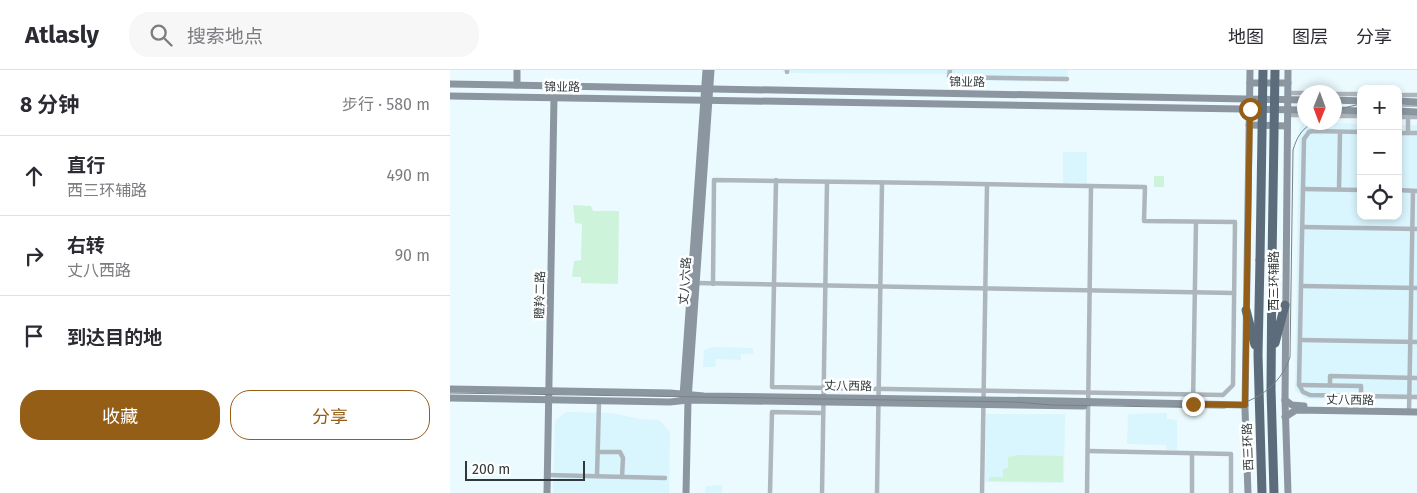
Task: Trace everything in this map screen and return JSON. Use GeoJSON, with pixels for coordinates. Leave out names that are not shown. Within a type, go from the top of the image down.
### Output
{"type":"FeatureCollection","features":[{"type":"Feature","properties":{"kind":"highway","name":"西三环路"},"geometry":{"type":"LineString","coordinates":[[1261,493],[1258,355],[1263,70]]}},
{"type":"Feature","properties":{"kind":"highway","name":"西三环路"},"geometry":{"type":"LineString","coordinates":[[1275,70],[1271,355],[1273,468],[1276,493]]}},
{"type":"Feature","properties":{"kind":"highway"},"geometry":{"type":"LineString","coordinates":[[1271,355],[1285,306]]}},
{"type":"Feature","properties":{"kind":"highway"},"geometry":{"type":"LineString","coordinates":[[1246,310],[1258,355]]}},
{"type":"Feature","properties":{"kind":"main road"},"geometry":{"type":"LineString","coordinates":[[516,85],[517,70]]}},
{"type":"Feature","properties":{"kind":"main road","name":"丈八六路"},"geometry":{"type":"LineString","coordinates":[[686,493],[686,397],[696,283],[708,100],[706,70]]}},
{"type":"Feature","properties":{"kind":"main road","name":"丈八六路"},"geometry":{"type":"LineString","coordinates":[[707,89],[711,70]]}},
{"type":"Feature","properties":{"kind":"main road"},"geometry":{"type":"LineString","coordinates":[[1248,493],[1245,407],[1250,70]]}},
{"type":"Feature","properties":{"kind":"main road","name":"西三环辅路"},"geometry":{"type":"LineString","coordinates":[[1288,70],[1285,306],[1285,417],[1288,493]]}},
{"type":"Feature","properties":{"kind":"main road"},"geometry":{"type":"LineString","coordinates":[[1250,83],[1288,84]]}},
{"type":"Feature","properties":{"kind":"main road","name":"锦业路"},"geometry":{"type":"LineString","coordinates":[[450,84],[1250,98],[1287,96],[1297,98]]}},
{"type":"Feature","properties":{"kind":"main road","name":"锦业路"},"geometry":{"type":"LineString","coordinates":[[450,96],[1297,111]]}},
{"type":"Feature","properties":{"kind":"main road","name":"瞪羚二路"},"geometry":{"type":"LineString","coordinates":[[547,493],[554,98]]}},
{"type":"Feature","properties":{"kind":"main road","name":"丈八六路"},"geometry":{"type":"LineString","coordinates":[[682,493],[686,397],[708,100]]}},
{"type":"Feature","properties":{"kind":"main road"},"geometry":{"type":"LineString","coordinates":[[1342,100],[1357,101]]}},
{"type":"Feature","properties":{"kind":"main road"},"geometry":{"type":"LineString","coordinates":[[1402,101],[1417,102]]}},
{"type":"Feature","properties":{"kind":"main road"},"geometry":{"type":"LineString","coordinates":[[1342,110],[1357,111]]}},
{"type":"Feature","properties":{"kind":"main road"},"geometry":{"type":"LineString","coordinates":[[1402,114],[1417,112]]}},
{"type":"Feature","properties":{"kind":"main road"},"geometry":{"type":"LineString","coordinates":[[1249,125],[1287,126]]}},
{"type":"Feature","properties":{"kind":"main road","name":"丈八西路"},"geometry":{"type":"LineString","coordinates":[[450,389],[686,397],[1245,407]]}},
{"type":"Feature","properties":{"kind":"main road","name":"丈八西路"},"geometry":{"type":"LineString","coordinates":[[450,398],[670,402],[686,397]]}},
{"type":"Feature","properties":{"kind":"main road","name":"丈八西路"},"geometry":{"type":"LineString","coordinates":[[1285,400],[1292,405],[1298,406],[1413,410]]}},
{"type":"Feature","properties":{"kind":"main road","name":"丈八西路"},"geometry":{"type":"LineString","coordinates":[[1088,404],[1193,404],[1245,407]]}},
{"type":"Feature","properties":{"kind":"main road","name":"丈八西路"},"geometry":{"type":"LineString","coordinates":[[1285,417],[1296,410],[1413,410]]}},
{"type":"Feature","properties":{"kind":"street"},"geometry":{"type":"LineString","coordinates":[[950,70],[950,77],[1067,79]]}},
{"type":"Feature","properties":{"kind":"street"},"geometry":{"type":"LineString","coordinates":[[1003,78],[1004,70]]}},
{"type":"Feature","properties":{"kind":"street"},"geometry":{"type":"LineString","coordinates":[[1287,96],[1297,94]]}},
{"type":"Feature","properties":{"kind":"street"},"geometry":{"type":"LineString","coordinates":[[1342,94],[1357,94]]}},
{"type":"Feature","properties":{"kind":"street"},"geometry":{"type":"LineString","coordinates":[[1402,95],[1417,95]]}},
{"type":"Feature","properties":{"kind":"street"},"geometry":{"type":"LineString","coordinates":[[1287,112],[1297,114]]}},
{"type":"Feature","properties":{"kind":"street"},"geometry":{"type":"LineString","coordinates":[[1408,133],[1402,114],[1417,117]]}},
{"type":"Feature","properties":{"kind":"street"},"geometry":{"type":"LineString","coordinates":[[1342,116],[1357,116]]}},
{"type":"Feature","properties":{"kind":"street"},"geometry":{"type":"LineString","coordinates":[[1357,132],[1313,131],[1305,136],[1304,139],[1299,385],[1303,392],[1310,395],[1417,397]]}},
{"type":"Feature","properties":{"kind":"street"},"geometry":{"type":"LineString","coordinates":[[1339,189],[1340,132]]}},
{"type":"Feature","properties":{"kind":"street"},"geometry":{"type":"LineString","coordinates":[[1402,133],[1417,133]]}},
{"type":"Feature","properties":{"kind":"street"},"geometry":{"type":"LineString","coordinates":[[713,284],[714,180],[776,180],[1145,187],[1144,220],[1234,222],[1233,385],[1223,394],[772,387],[776,180]]}},
{"type":"Feature","properties":{"kind":"street"},"geometry":{"type":"LineString","coordinates":[[822,493],[827,182]]}},
{"type":"Feature","properties":{"kind":"street"},"geometry":{"type":"LineString","coordinates":[[877,493],[882,183]]}},
{"type":"Feature","properties":{"kind":"street"},"geometry":{"type":"LineString","coordinates":[[982,493],[987,185]]}},
{"type":"Feature","properties":{"kind":"street"},"geometry":{"type":"LineString","coordinates":[[1087,493],[1092,186]]}},
{"type":"Feature","properties":{"kind":"street"},"geometry":{"type":"LineString","coordinates":[[1303,189],[1357,190]]}},
{"type":"Feature","properties":{"kind":"street"},"geometry":{"type":"LineString","coordinates":[[1402,190],[1415,191],[1409,390],[1413,410]]}},
{"type":"Feature","properties":{"kind":"street"},"geometry":{"type":"LineString","coordinates":[[1193,404],[1196,222]]}},
{"type":"Feature","properties":{"kind":"street"},"geometry":{"type":"LineString","coordinates":[[1303,228],[1415,229]]}},
{"type":"Feature","properties":{"kind":"street"},"geometry":{"type":"LineString","coordinates":[[696,283],[985,290],[1234,293]]}},
{"type":"Feature","properties":{"kind":"street"},"geometry":{"type":"LineString","coordinates":[[1302,286],[1417,288]]}},
{"type":"Feature","properties":{"kind":"street"},"geometry":{"type":"LineString","coordinates":[[1301,340],[1417,342]]}},
{"type":"Feature","properties":{"kind":"street"},"geometry":{"type":"LineString","coordinates":[[1410,354],[1417,354]]}},
{"type":"Feature","properties":{"kind":"street"},"geometry":{"type":"LineString","coordinates":[[1330,386],[1330,376],[1417,378]]}},
{"type":"Feature","properties":{"kind":"street"},"geometry":{"type":"LineString","coordinates":[[1299,385],[1361,386],[1361,396]]}},
{"type":"Feature","properties":{"kind":"street"},"geometry":{"type":"LineString","coordinates":[[1409,390],[1417,390]]}},
{"type":"Feature","properties":{"kind":"street"},"geometry":{"type":"LineString","coordinates":[[597,476],[599,403]]}},
{"type":"Feature","properties":{"kind":"street"},"geometry":{"type":"LineString","coordinates":[[770,493],[772,412],[823,413]]}},
{"type":"Feature","properties":{"kind":"street"},"geometry":{"type":"LineString","coordinates":[[1088,451],[1231,454],[1231,493]]}},
{"type":"Feature","properties":{"kind":"street"},"geometry":{"type":"LineString","coordinates":[[598,452],[620,452],[623,458],[622,477]]}},
{"type":"Feature","properties":{"kind":"street"},"geometry":{"type":"LineString","coordinates":[[1192,453],[1192,493]]}},
{"type":"Feature","properties":{"kind":"street"},"geometry":{"type":"LineString","coordinates":[[548,475],[665,478]]}},
{"type":"Feature","properties":{"kind":"shaded area"},"geometry":{"type":"Polygon","coordinates":[[[783,70],[1068,70],[1068,82],[947,80],[946,74],[783,73],[783,70]]]}},
{"type":"Feature","properties":{"kind":"shaded area"},"geometry":{"type":"Polygon","coordinates":[[[1342,123],[1357,124],[1357,220],[1402,220],[1402,125],[1417,125],[1417,400],[1306,399],[1295,390],[1299,130],[1342,130],[1342,123]]]}},
{"type":"Feature","properties":{"kind":"shaded area"},"geometry":{"type":"Polygon","coordinates":[[[1063,152],[1087,152],[1087,184],[1063,183],[1063,152]]]}},
{"type":"Feature","properties":{"kind":"shaded area"},"geometry":{"type":"Polygon","coordinates":[[[712,347],[753,348],[753,354],[741,354],[741,360],[716,359],[715,367],[703,367],[704,350],[712,347]]]}},
{"type":"Feature","properties":{"kind":"shaded area"},"geometry":{"type":"Polygon","coordinates":[[[566,412],[612,413],[639,419],[659,420],[670,432],[669,493],[553,493],[555,421],[566,412]]]}},
{"type":"Feature","properties":{"kind":"shaded area"},"geometry":{"type":"Polygon","coordinates":[[[1167,413],[1167,419],[1177,420],[1177,450],[1167,450],[1166,445],[1127,444],[1128,414],[1167,413]]]}},
{"type":"Feature","properties":{"kind":"shaded area"},"geometry":{"type":"Polygon","coordinates":[[[986,414],[1065,414],[1064,483],[985,482],[986,414]]]}},
{"type":"Feature","properties":{"kind":"shaded area"},"geometry":{"type":"Polygon","coordinates":[[[722,485],[722,493],[705,493],[706,486],[722,485]]]}},
{"type":"Feature","properties":{"kind":"green space"},"geometry":{"type":"Polygon","coordinates":[[[1154,176],[1164,176],[1164,187],[1154,187],[1154,176]]]}},
{"type":"Feature","properties":{"kind":"green space"},"geometry":{"type":"Polygon","coordinates":[[[573,205],[591,206],[593,211],[619,211],[618,284],[581,283],[581,277],[572,277],[574,261],[581,260],[582,224],[575,223],[573,205]]]}},
{"type":"Feature","properties":{"kind":"green space"},"geometry":{"type":"Polygon","coordinates":[[[1018,455],[1063,456],[1063,482],[989,481],[989,477],[1003,477],[1003,469],[1008,468],[1008,457],[1018,455]]]}},
{"type":"Feature","properties":{"kind":"tram line"},"geometry":{"type":"LineString","coordinates":[[1342,108],[1357,105]]}},
{"type":"Feature","properties":{"kind":"tram line"},"geometry":{"type":"LineString","coordinates":[[1402,106],[1417,106]]}},
{"type":"Feature","properties":{"kind":"tram line"},"geometry":{"type":"LineString","coordinates":[[450,393],[1016,402],[1052,405],[1224,408],[1235,406],[1255,398],[1273,385],[1286,368],[1290,357],[1293,150],[1303,130]]}},
{"type":"Feature","properties":{"kind":"route"},"geometry":{"type":"LineString","coordinates":[[1193,404],[1245,405],[1250,109]]}}]}
